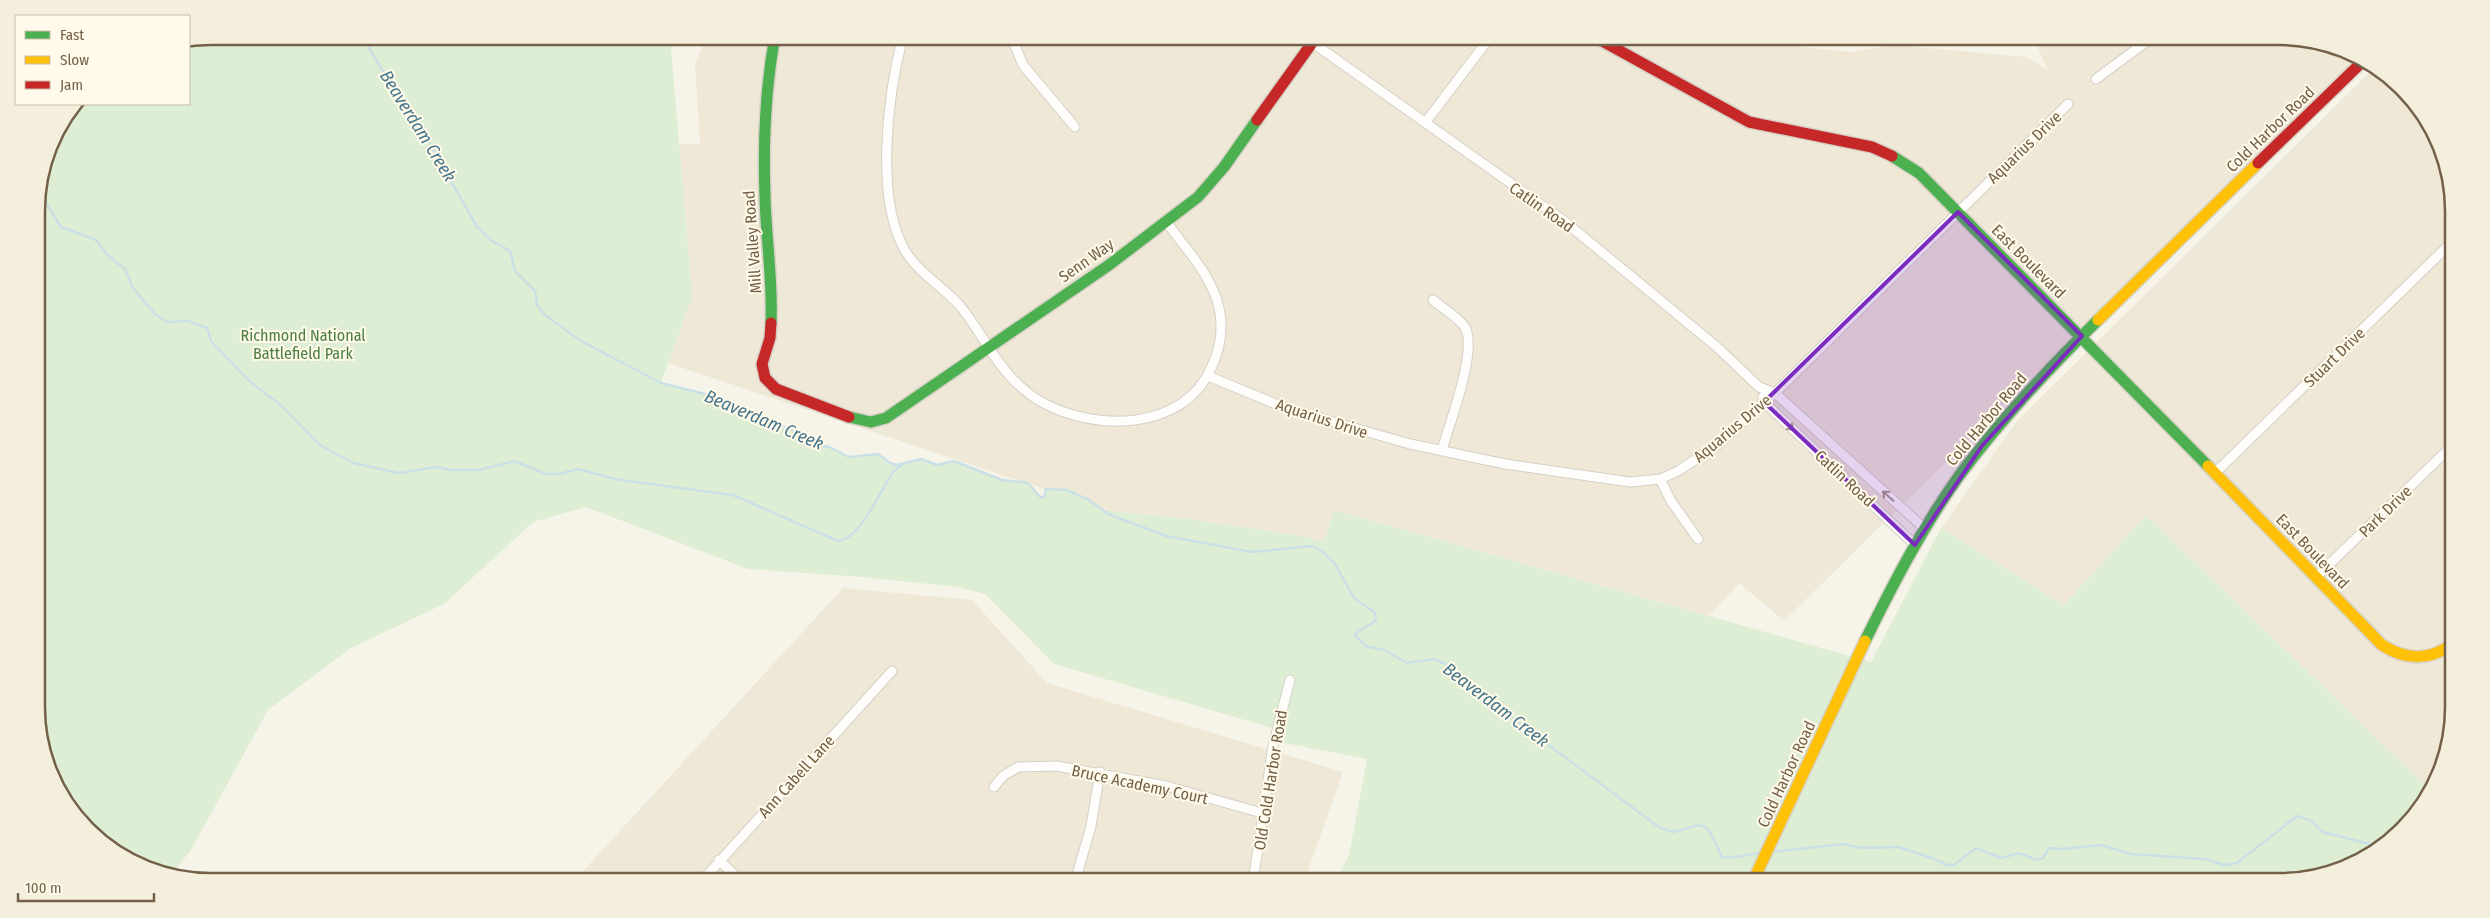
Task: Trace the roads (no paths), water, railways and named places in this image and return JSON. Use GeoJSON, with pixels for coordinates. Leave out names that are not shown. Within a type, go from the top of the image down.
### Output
{"type":"FeatureCollection","features":[{"type":"Feature","properties":{"kind":"street","name":"Mill Valley Road"},"geometry":{"type":"LineString","coordinates":[[773,45],[767,81],[764,164],[772,319],[762,370],[765,378],[776,389],[823,406]]}},
{"type":"Feature","properties":{"kind":"street"},"geometry":{"type":"LineString","coordinates":[[901,45],[895,69],[888,122],[889,182],[895,226],[901,243],[915,265],[954,299],[1003,369],[1036,398],[1071,415],[1101,421],[1139,420],[1173,409],[1194,394],[1208,376],[1220,342],[1222,325],[1217,298],[1211,285],[1167,222]]}},
{"type":"Feature","properties":{"kind":"street"},"geometry":{"type":"LineString","coordinates":[[1014,45],[1024,66],[1075,127]]}},
{"type":"Feature","properties":{"kind":"street","name":"Senn Way"},"geometry":{"type":"LineString","coordinates":[[823,406],[862,421],[879,420],[988,348],[1167,222],[1212,183],[1311,45]]}},
{"type":"Feature","properties":{"kind":"street","name":"Catlin Road"},"geometry":{"type":"LineString","coordinates":[[1322,45],[1424,123],[1564,221],[1612,259],[1717,347],[1759,387],[1775,392],[1924,528]]}},
{"type":"Feature","properties":{"kind":"street"},"geometry":{"type":"LineString","coordinates":[[1424,123],[1484,45]]}},
{"type":"Feature","properties":{"kind":"street","name":"East Boulevard"},"geometry":{"type":"LineString","coordinates":[[1609,45],[1749,122],[1790,132],[1856,142],[1888,153],[1919,174],[2082,336],[2316,578],[2391,652],[2411,658],[2432,656],[2445,648]]}},
{"type":"Feature","properties":{"kind":"street"},"geometry":{"type":"LineString","coordinates":[[2096,79],[2142,45]]}},
{"type":"Feature","properties":{"kind":"street","name":"Cold Harbor Road"},"geometry":{"type":"LineString","coordinates":[[1757,873],[1856,659],[1915,545],[1924,528],[1982,446],[2082,336],[2359,65]]}},
{"type":"Feature","properties":{"kind":"street","name":"Aquarius Drive"},"geometry":{"type":"LineString","coordinates":[[1208,376],[1288,409],[1410,444],[1505,464],[1630,482],[1660,479],[1698,460],[1775,392],[2068,104]]}},
{"type":"Feature","properties":{"kind":"street","name":"Stuart Drive"},"geometry":{"type":"LineString","coordinates":[[2215,473],[2445,249]]}},
{"type":"Feature","properties":{"kind":"street"},"geometry":{"type":"LineString","coordinates":[[1433,300],[1465,327],[1469,349],[1442,450]]}},
{"type":"Feature","properties":{"kind":"street","name":"Catlin Road"},"geometry":{"type":"LineString","coordinates":[[1759,387],[1764,402],[1915,545]]}},
{"type":"Feature","properties":{"kind":"street","name":"Park Drive"},"geometry":{"type":"LineString","coordinates":[[2316,578],[2445,453]]}},
{"type":"Feature","properties":{"kind":"street"},"geometry":{"type":"LineString","coordinates":[[1660,479],[1671,501],[1698,539]]}},
{"type":"Feature","properties":{"kind":"street","name":"Ann Cabell Lane"},"geometry":{"type":"LineString","coordinates":[[708,873],[892,672]]}},
{"type":"Feature","properties":{"kind":"street","name":"Old Cold Harbor Road"},"geometry":{"type":"LineString","coordinates":[[1254,873],[1273,746],[1290,680]]}},
{"type":"Feature","properties":{"kind":"street","name":"Bruce Academy Court"},"geometry":{"type":"LineString","coordinates":[[994,787],[1011,770],[1023,766],[1057,766],[1100,772],[1166,786],[1262,813]]}},
{"type":"Feature","properties":{"kind":"street"},"geometry":{"type":"LineString","coordinates":[[1078,873],[1091,826],[1100,772]]}},
{"type":"Feature","properties":{"kind":"street"},"geometry":{"type":"LineString","coordinates":[[719,860],[733,873]]}},
{"type":"Feature","properties":{"kind":"waterway","name":"Beaverdam Creek"},"geometry":{"type":"LineString","coordinates":[[367,45],[397,95],[403,99],[412,119],[422,125],[428,140],[477,227],[492,241],[510,251],[515,271],[535,291],[537,305],[545,315],[581,341],[661,383],[713,396],[731,405],[744,415],[756,416],[792,430],[805,436],[815,445],[829,447],[849,457],[878,454],[890,463],[897,465],[921,459],[937,465],[954,461],[1002,480],[1028,483],[1040,497],[1044,497],[1046,489],[1067,490],[1089,500],[1108,514],[1166,536],[1252,552],[1312,546],[1322,551],[1335,564],[1354,598],[1375,613],[1376,620],[1359,630],[1355,635],[1365,646],[1384,650],[1407,663],[1433,659],[1446,664],[1460,679],[1660,828],[1673,832],[1699,825],[1705,827],[1710,832],[1722,857],[1728,858],[1761,853]]}},
{"type":"Feature","properties":{"kind":"waterway"},"geometry":{"type":"LineString","coordinates":[[45,202],[61,227],[96,240],[107,255],[125,269],[133,288],[155,314],[167,322],[188,321],[207,328],[211,341],[248,380],[283,407],[320,445],[353,463],[399,473],[437,467],[450,470],[479,470],[515,461],[545,474],[559,474],[578,469],[620,480],[733,495],[838,541],[846,538],[862,523],[893,472],[902,465]]}},
{"type":"Feature","properties":{"kind":"waterway","name":"Beaverdam Creek"},"geometry":{"type":"LineString","coordinates":[[1771,852],[1843,844],[1862,848],[1898,847],[1947,865],[1954,865],[1976,848],[2001,858],[2019,853],[2037,860],[2043,858],[2049,848],[2062,849],[2101,845],[2131,854],[2205,859],[2224,865],[2237,863],[2297,816],[2310,820],[2323,832],[2372,845]]}},
{"type":"Feature","properties":{"kind":"park label","name":"Richmond National Battlefield Park"},"geometry":{"type":"Point","coordinates":[303,344]}}]}
